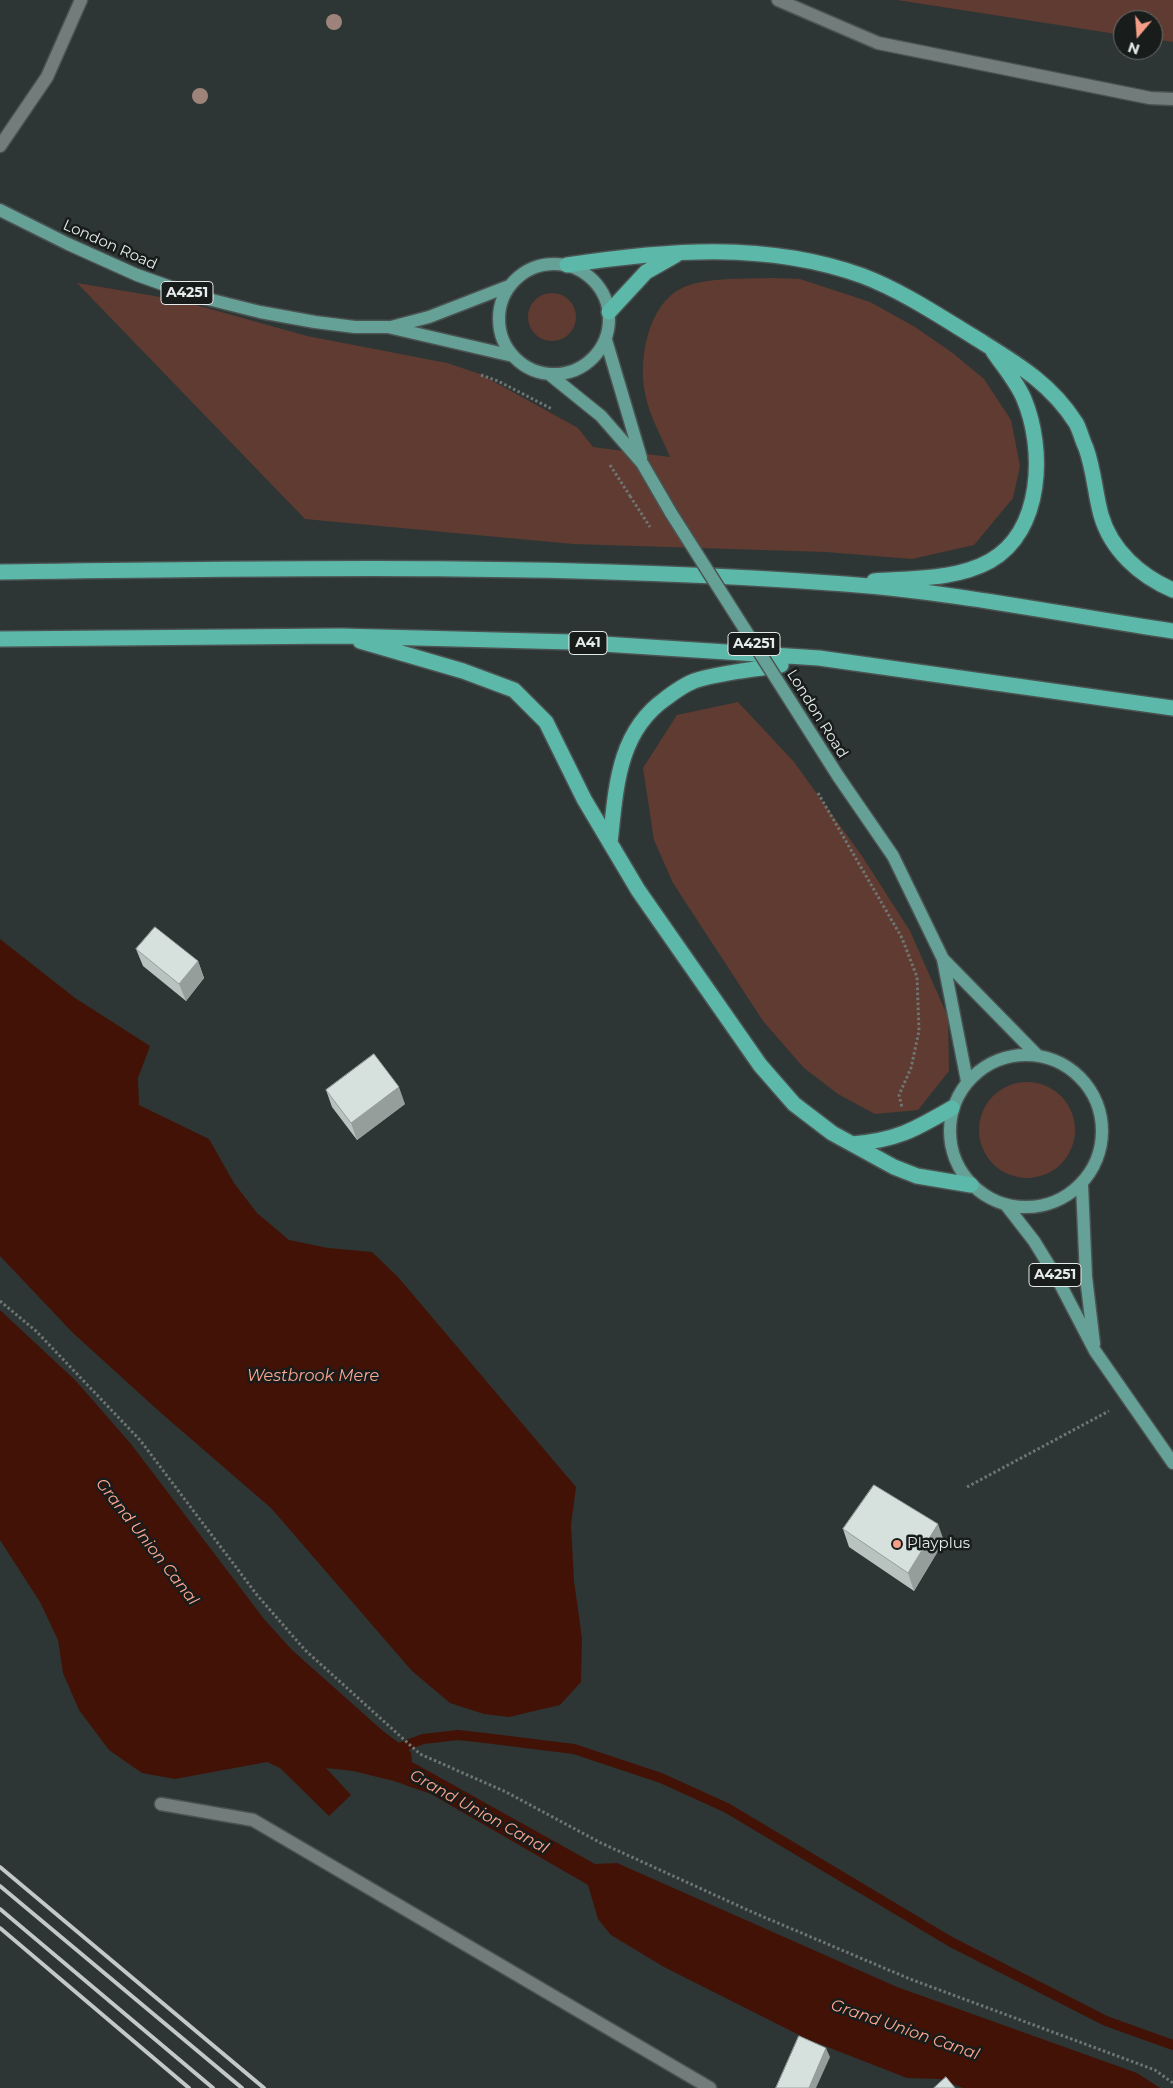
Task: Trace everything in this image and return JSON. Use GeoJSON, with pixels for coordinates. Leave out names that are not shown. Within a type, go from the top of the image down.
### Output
{"type":"FeatureCollection","features":[{"type":"Feature","properties":{"kind":"highway"},"geometry":{"type":"LineString","coordinates":[[566,265],[624,256],[759,252],[808,260],[864,277],[921,304],[1028,370],[1054,395],[1077,424],[1092,465],[1101,515],[1111,540],[1126,559],[1158,584],[1173,590]]}},
{"type":"Feature","properties":{"kind":"highway"},"geometry":{"type":"LineString","coordinates":[[609,312],[646,272],[679,253]]}},
{"type":"Feature","properties":{"kind":"highway"},"geometry":{"type":"LineString","coordinates":[[847,584],[960,573],[990,561],[1010,543],[1024,522],[1034,493],[1038,464],[1034,427],[1023,397],[991,348]]}},
{"type":"Feature","properties":{"kind":"highway"},"geometry":{"type":"LineString","coordinates":[[0,572],[468,568],[847,584],[998,603],[1173,631]]}},
{"type":"Feature","properties":{"kind":"highway"},"geometry":{"type":"LineString","coordinates":[[341,636],[463,671],[514,690],[546,722],[584,799],[638,890],[760,1064],[794,1104],[852,1144],[894,1167],[917,1176],[971,1185]]}},
{"type":"Feature","properties":{"kind":"highway","name":"A41"},"geometry":{"type":"LineString","coordinates":[[0,639],[341,636],[572,642],[819,658],[1173,708]]}},
{"type":"Feature","properties":{"kind":"highway"},"geometry":{"type":"LineString","coordinates":[[610,843],[620,764],[632,733],[652,708],[676,690],[694,681],[819,658]]}},
{"type":"Feature","properties":{"kind":"highway"},"geometry":{"type":"LineString","coordinates":[[852,1144],[876,1142],[911,1132],[952,1108]]}},
{"type":"Feature","properties":{"kind":"main road","name":"London Road"},"geometry":{"type":"LineString","coordinates":[[0,210],[68,244],[180,291],[260,312],[315,322],[355,327],[388,328],[513,356]]}},
{"type":"Feature","properties":{"kind":"main road"},"geometry":{"type":"LineString","coordinates":[[551,264],[566,265],[582,271],[596,282],[605,296],[609,312],[609,327],[606,340],[596,356],[583,367],[567,373],[550,374],[536,371],[523,365],[513,356],[503,340],[499,322],[501,303],[510,286],[521,274],[535,267],[551,264]]}},
{"type":"Feature","properties":{"kind":"main road","name":"London Road"},"geometry":{"type":"LineString","coordinates":[[388,328],[429,317],[510,286]]}},
{"type":"Feature","properties":{"kind":"main road","name":"London Road"},"geometry":{"type":"LineString","coordinates":[[606,340],[642,463]]}},
{"type":"Feature","properties":{"kind":"main road","name":"London Road"},"geometry":{"type":"LineString","coordinates":[[550,374],[601,416],[642,463],[838,776],[893,856],[943,959],[967,1081]]}},
{"type":"Feature","properties":{"kind":"main road","name":"London Road"},"geometry":{"type":"LineString","coordinates":[[943,959],[1037,1055]]}},
{"type":"Feature","properties":{"kind":"main road"},"geometry":{"type":"LineString","coordinates":[[1011,1055],[1037,1055],[1060,1062],[1080,1076],[1094,1095],[1102,1118],[1102,1142],[1096,1164],[1082,1185],[1066,1197],[1047,1205],[1026,1208],[1006,1205],[987,1197],[971,1185],[958,1168],[951,1149],[949,1128],[952,1108],[967,1081],[987,1065],[1011,1055]]}},
{"type":"Feature","properties":{"kind":"main road","name":"A4251"},"geometry":{"type":"LineString","coordinates":[[1082,1185],[1086,1276],[1095,1351]]}},
{"type":"Feature","properties":{"kind":"main road","name":"A4251"},"geometry":{"type":"LineString","coordinates":[[1006,1205],[1034,1241],[1058,1280],[1095,1351],[1173,1463]]}},
{"type":"Feature","properties":{"kind":"lane"},"geometry":{"type":"LineString","coordinates":[[0,146],[47,77],[81,0]]}},
{"type":"Feature","properties":{"kind":"lane"},"geometry":{"type":"LineString","coordinates":[[778,0],[878,44],[1150,98],[1173,99]]}},
{"type":"Feature","properties":{"kind":"lane"},"geometry":{"type":"LineString","coordinates":[[161,1804],[253,1820],[710,2088]]}},
{"type":"Feature","properties":{"kind":"path"},"geometry":{"type":"LineString","coordinates":[[479,374],[513,388],[559,414]]}},
{"type":"Feature","properties":{"kind":"path"},"geometry":{"type":"LineString","coordinates":[[609,464],[630,496]]}},
{"type":"Feature","properties":{"kind":"path"},"geometry":{"type":"LineString","coordinates":[[816,789],[902,938],[917,977],[919,1030],[911,1068],[899,1095]]}},
{"type":"Feature","properties":{"kind":"path"},"geometry":{"type":"LineString","coordinates":[[0,1301],[62,1356],[140,1440],[257,1595],[305,1650],[420,1754],[506,1792],[601,1843],[752,1912],[910,1979],[1155,2070],[1173,2083]]}},
{"type":"Feature","properties":{"kind":"path"},"geometry":{"type":"LineString","coordinates":[[967,1487],[1129,1400]]}},
{"type":"Feature","properties":{"kind":"shaded area"},"geometry":{"type":"Polygon","coordinates":[[[897,0],[1173,0],[1173,42],[1163,40],[1163,10],[1113,10],[1113,33],[897,0]]]}},
{"type":"Feature","properties":{"kind":"shaded area"},"geometry":{"type":"Polygon","coordinates":[[[725,279],[800,279],[870,302],[915,327],[954,354],[984,379],[1011,420],[1020,466],[1013,498],[974,545],[912,559],[826,552],[573,544],[305,519],[77,283],[178,300],[307,336],[447,363],[480,374],[578,428],[593,447],[670,457],[649,410],[643,380],[643,365],[648,334],[661,307],[670,296],[691,284],[725,279]]]}},
{"type":"Feature","properties":{"kind":"shaded area"},"geometry":{"type":"Polygon","coordinates":[[[552,293],[561,295],[569,300],[574,308],[576,317],[574,326],[569,334],[561,339],[552,341],[543,339],[535,334],[530,326],[528,317],[530,308],[535,300],[543,295],[552,293]]]}},
{"type":"Feature","properties":{"kind":"shaded area"},"geometry":{"type":"Polygon","coordinates":[[[738,702],[794,762],[862,856],[910,931],[948,1017],[949,1071],[918,1110],[875,1114],[838,1094],[804,1068],[763,1021],[673,883],[654,840],[643,768],[677,715],[738,702]]]}},
{"type":"Feature","properties":{"kind":"shaded area"},"geometry":{"type":"Polygon","coordinates":[[[1027,1082],[1045,1085],[1061,1096],[1072,1112],[1075,1130],[1072,1148],[1061,1164],[1045,1175],[1027,1178],[1009,1175],[993,1164],[982,1148],[979,1130],[982,1112],[993,1096],[1009,1085],[1027,1082]]]}},
{"type":"Feature","properties":{"kind":"water","name":"Westbrook Mere"},"geometry":{"type":"Polygon","coordinates":[[[0,939],[75,998],[150,1046],[138,1078],[139,1105],[209,1139],[234,1183],[257,1213],[289,1240],[328,1248],[372,1252],[398,1277],[576,1487],[571,1525],[574,1581],[582,1638],[581,1682],[560,1705],[509,1717],[484,1714],[450,1703],[412,1671],[271,1508],[161,1413],[73,1333],[0,1256],[0,939]]]}},
{"type":"Feature","properties":{"kind":"water","name":"Grand Union Canal"},"geometry":{"type":"Polygon","coordinates":[[[0,1310],[76,1381],[131,1444],[264,1619],[292,1650],[383,1731],[411,1752],[412,1762],[595,1864],[617,1863],[897,1987],[1137,2073],[1160,2088],[963,2088],[940,2079],[907,2078],[807,2039],[664,1967],[611,1935],[598,1919],[588,1885],[431,1794],[394,1781],[353,1771],[326,1768],[351,1795],[329,1816],[280,1768],[267,1762],[175,1779],[142,1773],[109,1750],[79,1710],[63,1673],[58,1640],[40,1602],[0,1540],[0,1310]]]}},
{"type":"Feature","properties":{"kind":"building"},"geometry":{"type":"Polygon","coordinates":[[[155,927],[198,961],[179,984],[136,949],[155,927]]]}},
{"type":"Feature","properties":{"kind":"building"},"geometry":{"type":"Polygon","coordinates":[[[374,1054],[399,1087],[351,1123],[326,1090],[374,1054]]]}},
{"type":"Feature","properties":{"kind":"building","name":"Playplus"},"geometry":{"type":"Polygon","coordinates":[[[874,1485],[938,1524],[908,1573],[843,1529],[874,1485]]]}},
{"type":"Feature","properties":{"kind":"building"},"geometry":{"type":"Polygon","coordinates":[[[799,2036],[826,2048],[809,2088],[776,2088],[799,2036]]]}},
{"type":"Feature","properties":{"kind":"building"},"geometry":{"type":"Polygon","coordinates":[[[946,2077],[955,2088],[934,2088],[946,2077]]]}},
{"type":"Feature","properties":{"kind":"waterway"},"geometry":{"type":"LineString","coordinates":[[394,1750],[423,1739],[458,1735],[574,1749],[661,1778],[727,1808],[951,1942],[1106,2021],[1173,2045]]}},
{"type":"Feature","properties":{"kind":"railway"},"geometry":{"type":"LineString","coordinates":[[0,1867],[264,2088]]}},
{"type":"Feature","properties":{"kind":"railway"},"geometry":{"type":"LineString","coordinates":[[0,1886],[242,2088]]}},
{"type":"Feature","properties":{"kind":"railway"},"geometry":{"type":"LineString","coordinates":[[0,1909],[213,2088]]}},
{"type":"Feature","properties":{"kind":"railway"},"geometry":{"type":"LineString","coordinates":[[0,1928],[189,2088]]}},
{"type":"Feature","properties":{"kind":"place","name":"Playplus"},"geometry":{"type":"Point","coordinates":[897,1544]}}]}
